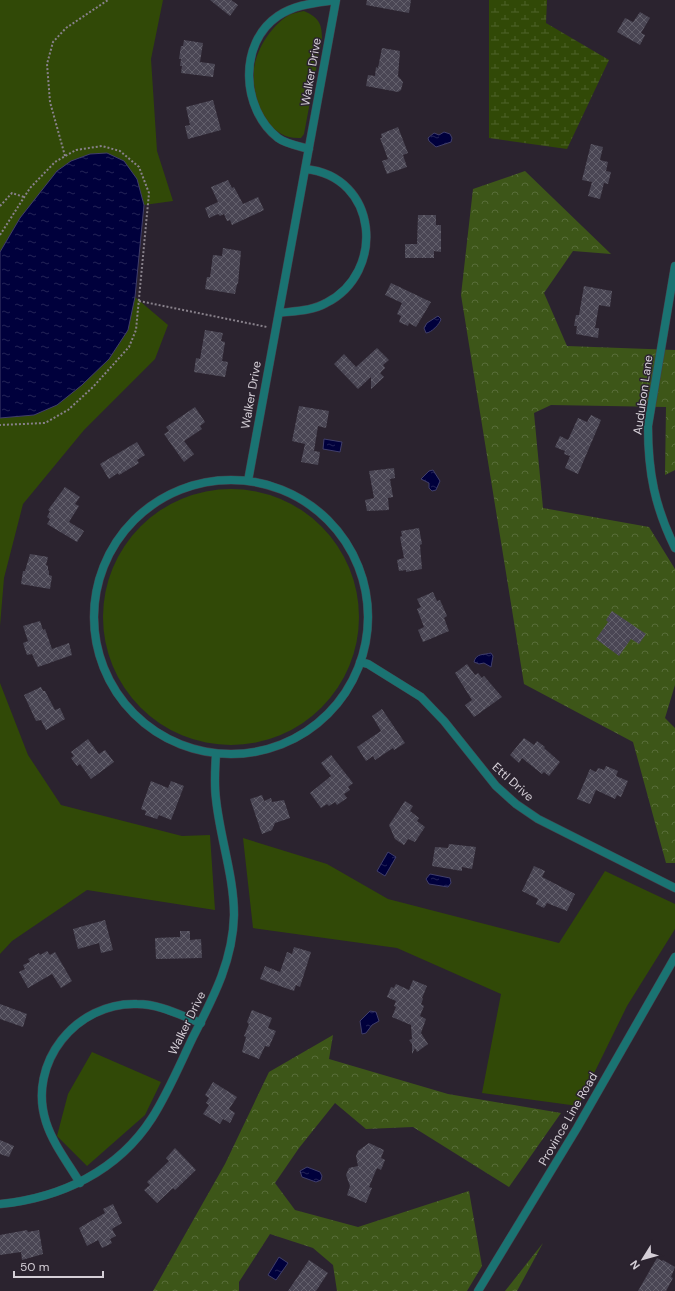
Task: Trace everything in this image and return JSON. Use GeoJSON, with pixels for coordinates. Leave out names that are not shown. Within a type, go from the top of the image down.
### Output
{"type":"FeatureCollection","features":[{"type":"Feature","properties":{"kind":"street","name":"Walker Drive"},"geometry":{"type":"LineString","coordinates":[[248,480],[279,313],[336,0],[301,5],[277,16],[267,25],[252,53],[249,70],[249,86],[259,116],[278,138],[287,143],[309,148]]}},
{"type":"Feature","properties":{"kind":"street"},"geometry":{"type":"LineString","coordinates":[[279,313],[312,309],[326,304],[338,296],[349,285],[359,269],[364,254],[366,237],[365,221],[361,206],[354,193],[345,184],[334,177],[315,170],[305,169]]}},
{"type":"Feature","properties":{"kind":"street","name":"Audubon Lane"},"geometry":{"type":"LineString","coordinates":[[675,266],[648,426],[648,453],[651,480],[663,524],[675,548]]}},
{"type":"Feature","properties":{"kind":"street"},"geometry":{"type":"LineString","coordinates":[[228,480],[248,480],[268,485],[303,500],[329,521],[345,542],[361,574],[366,596],[366,636],[360,662],[342,696],[328,713],[298,736],[262,750],[244,754],[216,754],[197,750],[164,736],[140,720],[127,706],[106,674],[95,635],[94,613],[96,594],[108,556],[120,537],[134,520],[150,506],[168,495],[194,485],[228,480]]}},
{"type":"Feature","properties":{"kind":"street","name":"Ettl Drive"},"geometry":{"type":"LineString","coordinates":[[360,662],[368,664],[421,697],[444,721],[496,786],[516,804],[538,819],[675,888]]}},
{"type":"Feature","properties":{"kind":"street","name":"Walker Drive"},"geometry":{"type":"LineString","coordinates":[[0,1204],[23,1202],[49,1195],[80,1183],[101,1170],[120,1155],[151,1120],[219,986],[227,963],[232,939],[234,914],[232,890],[216,799],[216,754]]}},
{"type":"Feature","properties":{"kind":"street","name":"Province Line Road"},"geometry":{"type":"LineString","coordinates":[[478,1291],[577,1128],[675,957]]}},
{"type":"Feature","properties":{"kind":"street"},"geometry":{"type":"LineString","coordinates":[[80,1183],[52,1137],[45,1121],[42,1105],[42,1088],[46,1069],[52,1052],[62,1038],[73,1026],[88,1016],[102,1009],[119,1005],[137,1004],[154,1006],[200,1023]]}},
{"type":"Feature","properties":{"kind":"path"},"geometry":{"type":"LineString","coordinates":[[65,156],[50,102],[47,64],[53,42],[66,28],[108,0]]}},
{"type":"Feature","properties":{"kind":"path"},"geometry":{"type":"LineString","coordinates":[[0,235],[24,197],[55,162],[76,150],[102,146],[120,151],[139,167],[149,193],[136,330],[129,348],[93,387],[68,410],[45,423],[0,425]]}},
{"type":"Feature","properties":{"kind":"path"},"geometry":{"type":"LineString","coordinates":[[0,206],[12,193],[24,197]]}},
{"type":"Feature","properties":{"kind":"path"},"geometry":{"type":"LineString","coordinates":[[139,301],[276,328]]}},
{"type":"Feature","properties":{"kind":"green space"},"geometry":{"type":"Polygon","coordinates":[[[0,0],[163,0],[151,59],[157,151],[173,201],[144,205],[137,179],[20,218],[0,252],[0,0]]]}},
{"type":"Feature","properties":{"kind":"green space"},"geometry":{"type":"Polygon","coordinates":[[[489,0],[547,0],[546,23],[609,60],[567,149],[489,138],[489,0]]]}},
{"type":"Feature","properties":{"kind":"green space"},"geometry":{"type":"Polygon","coordinates":[[[304,11],[316,18],[320,24],[322,38],[304,134],[301,138],[289,137],[278,132],[270,125],[263,115],[255,92],[254,68],[258,53],[271,31],[289,15],[304,11]]]}},
{"type":"Feature","properties":{"kind":"green space"},"geometry":{"type":"Polygon","coordinates":[[[525,171],[611,254],[573,251],[544,293],[567,346],[675,350],[675,470],[665,475],[666,407],[551,405],[534,413],[543,508],[649,527],[675,569],[675,685],[665,718],[675,728],[675,863],[666,863],[633,742],[524,684],[461,295],[473,189],[525,171]]]}},
{"type":"Feature","properties":{"kind":"green space"},"geometry":{"type":"Polygon","coordinates":[[[135,297],[168,325],[155,359],[84,430],[23,504],[4,578],[0,626],[0,418],[34,415],[109,359],[128,330],[135,297]]]}},
{"type":"Feature","properties":{"kind":"green space"},"geometry":{"type":"Polygon","coordinates":[[[231,489],[256,491],[280,499],[302,511],[322,526],[337,546],[349,568],[357,592],[359,617],[357,642],[349,666],[337,688],[322,708],[302,723],[280,735],[256,743],[231,745],[206,743],[182,735],[160,723],[140,708],[125,688],[113,666],[105,642],[103,617],[105,592],[113,568],[125,546],[140,526],[160,511],[182,499],[206,491],[231,489]]]}},
{"type":"Feature","properties":{"kind":"green space"},"geometry":{"type":"Polygon","coordinates":[[[0,683],[28,755],[61,805],[182,836],[210,835],[215,910],[87,890],[12,941],[0,954],[0,683]]]}},
{"type":"Feature","properties":{"kind":"green space"},"geometry":{"type":"Polygon","coordinates":[[[243,838],[327,864],[388,899],[559,943],[605,871],[675,904],[675,929],[627,1006],[578,1106],[482,1093],[501,994],[397,948],[253,928],[243,838]]]}},
{"type":"Feature","properties":{"kind":"green space"},"geometry":{"type":"Polygon","coordinates":[[[333,1035],[329,1059],[448,1094],[561,1113],[509,1187],[413,1127],[366,1129],[335,1103],[299,1148],[275,1183],[295,1210],[358,1227],[469,1191],[482,1266],[467,1291],[337,1291],[333,1265],[313,1248],[270,1234],[239,1282],[239,1291],[153,1291],[225,1164],[269,1072],[333,1035]]]}},
{"type":"Feature","properties":{"kind":"green space"},"geometry":{"type":"Polygon","coordinates":[[[92,1052],[161,1082],[145,1115],[87,1166],[57,1136],[68,1094],[92,1052]]]}},
{"type":"Feature","properties":{"kind":"green space"},"geometry":{"type":"Polygon","coordinates":[[[543,1243],[517,1291],[505,1291],[543,1243]]]}},
{"type":"Feature","properties":{"kind":"water"},"geometry":{"type":"Polygon","coordinates":[[[444,132],[450,134],[452,138],[451,142],[436,147],[429,141],[428,138],[434,133],[439,135],[444,132]]]}},
{"type":"Feature","properties":{"kind":"water"},"geometry":{"type":"Polygon","coordinates":[[[107,153],[124,161],[137,179],[144,205],[135,297],[128,330],[109,359],[82,385],[57,405],[34,415],[0,418],[0,252],[20,218],[57,171],[71,161],[90,154],[107,153]]]}},
{"type":"Feature","properties":{"kind":"water"},"geometry":{"type":"Polygon","coordinates":[[[438,316],[441,319],[439,323],[433,330],[426,333],[424,328],[427,323],[438,316]]]}},
{"type":"Feature","properties":{"kind":"water"},"geometry":{"type":"Polygon","coordinates":[[[324,439],[342,442],[340,452],[323,449],[324,439]]]}},
{"type":"Feature","properties":{"kind":"water"},"geometry":{"type":"Polygon","coordinates":[[[433,470],[440,481],[436,490],[432,491],[429,488],[429,483],[421,479],[429,471],[433,470]]]}},
{"type":"Feature","properties":{"kind":"water"},"geometry":{"type":"Polygon","coordinates":[[[491,653],[493,656],[491,667],[484,663],[479,664],[474,662],[478,656],[491,653]]]}},
{"type":"Feature","properties":{"kind":"water"},"geometry":{"type":"Polygon","coordinates":[[[388,852],[396,857],[385,876],[377,871],[388,852]]]}},
{"type":"Feature","properties":{"kind":"water"},"geometry":{"type":"Polygon","coordinates":[[[430,874],[450,878],[451,883],[448,887],[429,884],[426,879],[430,874]]]}},
{"type":"Feature","properties":{"kind":"water"},"geometry":{"type":"Polygon","coordinates":[[[370,1011],[376,1012],[379,1021],[372,1025],[366,1033],[362,1034],[360,1021],[370,1011]]]}},
{"type":"Feature","properties":{"kind":"water"},"geometry":{"type":"Polygon","coordinates":[[[307,1167],[320,1172],[322,1176],[321,1180],[316,1182],[302,1177],[300,1171],[307,1167]]]}},
{"type":"Feature","properties":{"kind":"water"},"geometry":{"type":"Polygon","coordinates":[[[279,1257],[288,1263],[276,1280],[268,1275],[279,1257]]]}},
{"type":"Feature","properties":{"kind":"building"},"geometry":{"type":"Polygon","coordinates":[[[210,0],[231,0],[238,5],[230,16],[210,0]]]}},
{"type":"Feature","properties":{"kind":"building"},"geometry":{"type":"Polygon","coordinates":[[[367,0],[411,0],[409,13],[366,5],[367,0]]]}},
{"type":"Feature","properties":{"kind":"building"},"geometry":{"type":"Polygon","coordinates":[[[640,12],[650,18],[641,33],[645,35],[640,45],[617,32],[625,18],[633,22],[640,12]]]}},
{"type":"Feature","properties":{"kind":"building"},"geometry":{"type":"Polygon","coordinates":[[[184,40],[203,43],[200,62],[215,64],[213,77],[181,73],[181,59],[179,59],[181,46],[183,46],[184,40]]]}},
{"type":"Feature","properties":{"kind":"building"},"geometry":{"type":"Polygon","coordinates":[[[382,48],[400,51],[398,76],[403,82],[401,90],[398,92],[366,86],[368,75],[375,76],[376,67],[378,68],[382,48]]]}},
{"type":"Feature","properties":{"kind":"building"},"geometry":{"type":"Polygon","coordinates":[[[213,100],[221,130],[188,139],[185,126],[190,125],[186,107],[213,100]]]}},
{"type":"Feature","properties":{"kind":"building"},"geometry":{"type":"Polygon","coordinates":[[[398,127],[408,153],[403,155],[407,167],[387,174],[382,161],[388,159],[380,138],[382,138],[381,134],[398,127]]]}},
{"type":"Feature","properties":{"kind":"building"},"geometry":{"type":"Polygon","coordinates":[[[591,144],[603,147],[600,160],[608,162],[606,171],[611,172],[608,184],[604,183],[600,199],[588,196],[592,182],[582,180],[591,144]]]}},
{"type":"Feature","properties":{"kind":"building"},"geometry":{"type":"Polygon","coordinates":[[[228,180],[232,188],[234,187],[243,204],[258,197],[264,210],[232,225],[230,220],[227,221],[224,214],[220,216],[218,214],[209,218],[205,208],[218,202],[211,187],[228,180]]]}},
{"type":"Feature","properties":{"kind":"building"},"geometry":{"type":"Polygon","coordinates":[[[418,215],[436,215],[436,225],[441,225],[441,252],[434,251],[434,258],[405,258],[405,244],[417,244],[418,215]]]}},
{"type":"Feature","properties":{"kind":"building"},"geometry":{"type":"Polygon","coordinates":[[[223,248],[241,251],[238,284],[235,294],[205,289],[207,277],[210,277],[213,255],[222,256],[223,248]]]}},
{"type":"Feature","properties":{"kind":"building"},"geometry":{"type":"Polygon","coordinates":[[[391,283],[431,302],[416,327],[409,323],[408,326],[399,322],[401,316],[397,314],[402,303],[385,295],[391,283]]]}},
{"type":"Feature","properties":{"kind":"building"},"geometry":{"type":"Polygon","coordinates":[[[584,286],[612,291],[610,307],[599,305],[595,328],[599,328],[598,338],[576,334],[577,326],[574,326],[576,315],[579,315],[584,286]]]}},
{"type":"Feature","properties":{"kind":"building"},"geometry":{"type":"Polygon","coordinates":[[[205,330],[223,333],[221,341],[225,342],[222,361],[228,362],[225,377],[194,372],[196,358],[200,359],[205,330]]]}},
{"type":"Feature","properties":{"kind":"building"},"geometry":{"type":"Polygon","coordinates":[[[377,348],[389,360],[383,365],[385,368],[380,373],[384,377],[371,389],[371,377],[358,389],[334,364],[344,354],[356,367],[377,348]]]}},
{"type":"Feature","properties":{"kind":"building"},"geometry":{"type":"Polygon","coordinates":[[[299,406],[329,411],[326,428],[318,426],[314,451],[320,452],[318,465],[301,462],[305,444],[292,441],[299,406]]]}},
{"type":"Feature","properties":{"kind":"building"},"geometry":{"type":"Polygon","coordinates":[[[195,407],[205,422],[200,426],[202,429],[184,441],[194,454],[184,462],[164,434],[169,431],[166,427],[195,407]]]}},
{"type":"Feature","properties":{"kind":"building"},"geometry":{"type":"Polygon","coordinates":[[[591,415],[601,420],[578,474],[565,468],[570,456],[564,454],[565,451],[555,447],[560,436],[568,440],[578,418],[587,422],[591,415]]]}},
{"type":"Feature","properties":{"kind":"building"},"geometry":{"type":"Polygon","coordinates":[[[137,442],[145,455],[137,460],[139,463],[109,479],[100,464],[137,442]]]}},
{"type":"Feature","properties":{"kind":"building"},"geometry":{"type":"Polygon","coordinates":[[[394,468],[395,478],[390,479],[393,497],[388,498],[389,510],[367,511],[365,500],[374,498],[369,471],[394,468]]]}},
{"type":"Feature","properties":{"kind":"building"},"geometry":{"type":"Polygon","coordinates":[[[65,487],[80,497],[75,504],[79,506],[69,522],[84,531],[77,542],[47,524],[50,519],[47,517],[50,511],[48,510],[65,487]]]}},
{"type":"Feature","properties":{"kind":"building"},"geometry":{"type":"Polygon","coordinates":[[[419,528],[422,544],[420,545],[422,569],[406,572],[406,570],[399,571],[397,560],[404,558],[400,537],[402,536],[401,531],[419,528]]]}},
{"type":"Feature","properties":{"kind":"building"},"geometry":{"type":"Polygon","coordinates":[[[30,554],[48,557],[46,565],[48,566],[49,575],[52,576],[50,589],[21,584],[23,571],[25,571],[30,554]]]}},
{"type":"Feature","properties":{"kind":"building"},"geometry":{"type":"Polygon","coordinates":[[[433,592],[437,601],[440,600],[447,616],[444,618],[449,631],[423,642],[418,630],[424,627],[417,609],[421,607],[417,599],[433,592]]]}},
{"type":"Feature","properties":{"kind":"building"},"geometry":{"type":"Polygon","coordinates":[[[612,611],[646,634],[639,644],[631,639],[619,656],[596,639],[608,622],[606,620],[612,611]]]}},
{"type":"Feature","properties":{"kind":"building"},"geometry":{"type":"Polygon","coordinates":[[[40,621],[43,630],[45,629],[52,649],[69,643],[72,655],[38,667],[32,654],[27,655],[23,643],[28,641],[23,626],[40,621]]]}},
{"type":"Feature","properties":{"kind":"building"},"geometry":{"type":"Polygon","coordinates":[[[467,664],[475,675],[478,673],[482,678],[484,676],[502,697],[474,717],[465,705],[472,700],[455,673],[467,664]]]}},
{"type":"Feature","properties":{"kind":"building"},"geometry":{"type":"Polygon","coordinates":[[[41,687],[43,691],[45,691],[55,710],[60,708],[65,719],[46,730],[41,720],[36,721],[24,695],[41,687]]]}},
{"type":"Feature","properties":{"kind":"building"},"geometry":{"type":"Polygon","coordinates":[[[382,709],[405,743],[394,750],[393,748],[375,760],[373,756],[366,761],[357,747],[381,731],[372,716],[382,709]]]}},
{"type":"Feature","properties":{"kind":"building"},"geometry":{"type":"Polygon","coordinates":[[[524,738],[534,745],[537,741],[560,762],[549,776],[544,772],[542,774],[522,758],[519,763],[510,755],[524,738]]]}},
{"type":"Feature","properties":{"kind":"building"},"geometry":{"type":"Polygon","coordinates":[[[88,739],[99,754],[105,750],[114,762],[91,779],[80,764],[77,766],[71,758],[74,756],[71,752],[88,739]]]}},
{"type":"Feature","properties":{"kind":"building"},"geometry":{"type":"Polygon","coordinates":[[[331,755],[353,783],[348,787],[350,790],[344,794],[347,798],[337,805],[335,802],[329,806],[327,804],[321,808],[310,793],[331,776],[321,763],[331,755]]]}},
{"type":"Feature","properties":{"kind":"building"},"geometry":{"type":"Polygon","coordinates":[[[606,766],[618,771],[616,776],[628,781],[621,797],[617,795],[615,799],[596,790],[590,804],[577,799],[590,769],[596,772],[598,768],[604,770],[606,766]]]}},
{"type":"Feature","properties":{"kind":"building"},"geometry":{"type":"Polygon","coordinates":[[[151,781],[168,788],[171,781],[184,786],[171,820],[159,815],[157,819],[145,815],[146,811],[141,809],[151,781]]]}},
{"type":"Feature","properties":{"kind":"building"},"geometry":{"type":"Polygon","coordinates":[[[262,795],[264,801],[271,798],[272,802],[284,800],[290,818],[275,823],[272,830],[262,834],[250,799],[262,795]]]}},
{"type":"Feature","properties":{"kind":"building"},"geometry":{"type":"Polygon","coordinates":[[[405,801],[413,806],[410,811],[419,818],[417,821],[425,827],[415,842],[408,839],[404,845],[395,839],[389,825],[405,801]]]}},
{"type":"Feature","properties":{"kind":"building"},"geometry":{"type":"Polygon","coordinates":[[[449,844],[476,847],[472,869],[462,867],[462,871],[432,866],[435,847],[448,848],[449,844]]]}},
{"type":"Feature","properties":{"kind":"building"},"geometry":{"type":"Polygon","coordinates":[[[534,866],[545,871],[542,877],[575,894],[567,911],[547,903],[544,908],[536,904],[538,899],[522,891],[534,866]]]}},
{"type":"Feature","properties":{"kind":"building"},"geometry":{"type":"Polygon","coordinates":[[[105,920],[113,950],[101,953],[99,943],[78,949],[73,929],[105,920]]]}},
{"type":"Feature","properties":{"kind":"building"},"geometry":{"type":"Polygon","coordinates":[[[180,931],[190,931],[190,940],[201,939],[202,958],[156,959],[155,938],[180,937],[180,931]]]}},
{"type":"Feature","properties":{"kind":"building"},"geometry":{"type":"Polygon","coordinates":[[[294,947],[311,952],[300,987],[296,985],[294,991],[260,979],[265,966],[280,972],[287,952],[292,954],[294,947]]]}},
{"type":"Feature","properties":{"kind":"building"},"geometry":{"type":"Polygon","coordinates":[[[47,951],[50,955],[55,952],[72,981],[61,988],[52,974],[28,988],[19,972],[25,969],[23,965],[30,962],[28,959],[39,953],[40,955],[47,951]]]}},
{"type":"Feature","properties":{"kind":"building"},"geometry":{"type":"Polygon","coordinates":[[[413,980],[427,986],[422,998],[421,1004],[424,1006],[420,1016],[426,1019],[421,1033],[428,1044],[417,1052],[415,1048],[412,1054],[412,1044],[409,1040],[412,1039],[411,1025],[392,1017],[396,1007],[394,1006],[396,1001],[387,997],[391,987],[394,988],[396,984],[409,990],[413,980]]]}},
{"type":"Feature","properties":{"kind":"building"},"geometry":{"type":"Polygon","coordinates":[[[0,1004],[27,1014],[23,1027],[0,1019],[0,1004]]]}},
{"type":"Feature","properties":{"kind":"building"},"geometry":{"type":"Polygon","coordinates":[[[252,1010],[272,1018],[268,1028],[276,1031],[269,1047],[265,1046],[259,1059],[242,1052],[246,1037],[244,1036],[249,1024],[247,1022],[252,1010]]]}},
{"type":"Feature","properties":{"kind":"building"},"geometry":{"type":"Polygon","coordinates":[[[213,1082],[237,1097],[229,1109],[235,1113],[230,1123],[223,1119],[220,1124],[203,1114],[209,1105],[206,1103],[209,1098],[205,1095],[213,1082]]]}},
{"type":"Feature","properties":{"kind":"building"},"geometry":{"type":"Polygon","coordinates":[[[0,1140],[14,1146],[9,1157],[0,1154],[0,1140]]]}},
{"type":"Feature","properties":{"kind":"building"},"geometry":{"type":"Polygon","coordinates":[[[369,1143],[384,1150],[381,1158],[385,1160],[381,1170],[377,1168],[369,1187],[372,1188],[366,1203],[347,1195],[350,1186],[346,1175],[349,1168],[358,1166],[356,1156],[358,1151],[369,1143]]]}},
{"type":"Feature","properties":{"kind":"building"},"geometry":{"type":"Polygon","coordinates":[[[175,1148],[196,1170],[175,1190],[173,1188],[157,1203],[144,1190],[150,1185],[147,1182],[169,1161],[166,1158],[175,1148]]]}},
{"type":"Feature","properties":{"kind":"building"},"geometry":{"type":"Polygon","coordinates":[[[113,1204],[122,1223],[112,1229],[116,1236],[110,1239],[112,1243],[102,1248],[98,1240],[87,1246],[79,1228],[105,1213],[103,1209],[113,1204]]]}},
{"type":"Feature","properties":{"kind":"building"},"geometry":{"type":"Polygon","coordinates":[[[27,1230],[28,1232],[39,1230],[43,1254],[22,1260],[21,1252],[0,1255],[0,1235],[27,1230]]]}},
{"type":"Feature","properties":{"kind":"building"},"geometry":{"type":"Polygon","coordinates":[[[657,1258],[675,1267],[671,1277],[673,1278],[666,1291],[638,1291],[657,1258]]]}},
{"type":"Feature","properties":{"kind":"building"},"geometry":{"type":"Polygon","coordinates":[[[309,1260],[328,1273],[316,1291],[288,1291],[309,1260]]]}}]}
